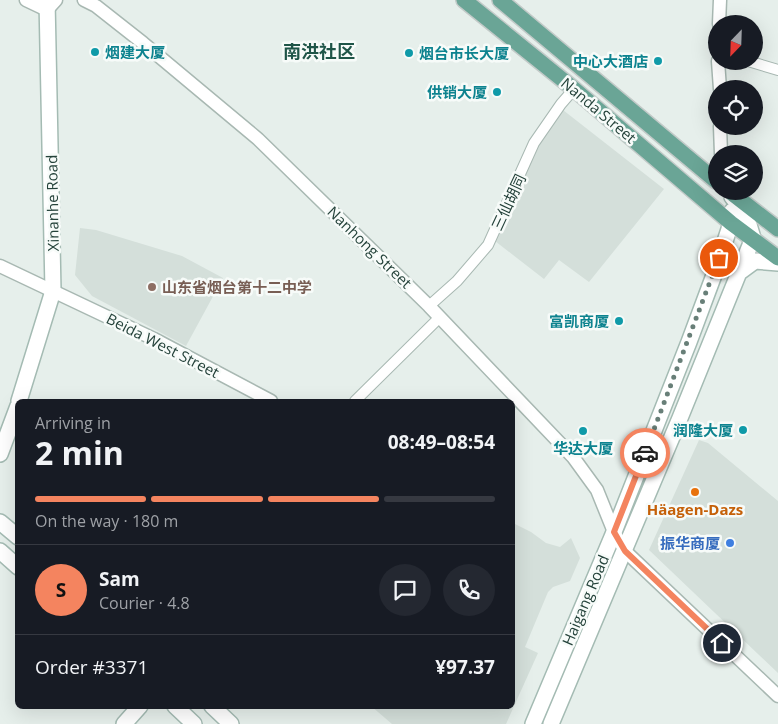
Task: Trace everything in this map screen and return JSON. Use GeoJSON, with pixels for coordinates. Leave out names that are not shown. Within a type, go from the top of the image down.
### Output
{"type":"FeatureCollection","features":[{"type":"Feature","properties":{"kind":"main road","name":"Nanda Street"},"geometry":{"type":"LineString","coordinates":[[464,0],[574,89],[730,223],[752,238]]}},
{"type":"Feature","properties":{"kind":"main road","name":"Nanda Street"},"geometry":{"type":"LineString","coordinates":[[500,0],[708,174]]}},
{"type":"Feature","properties":{"kind":"main road","name":"Xinanhe Road"},"geometry":{"type":"LineString","coordinates":[[20,399],[53,291],[50,3]]}},
{"type":"Feature","properties":{"kind":"main road"},"geometry":{"type":"LineString","coordinates":[[729,200],[732,210],[730,223]]}},
{"type":"Feature","properties":{"kind":"main road"},"geometry":{"type":"LineString","coordinates":[[735,200],[742,208],[749,223],[752,238],[778,258]]}},
{"type":"Feature","properties":{"kind":"main road"},"geometry":{"type":"LineString","coordinates":[[739,200],[778,229]]}},
{"type":"Feature","properties":{"kind":"main road","name":"Haigang Road"},"geometry":{"type":"LineString","coordinates":[[533,724],[614,532],[692,334],[730,223]]}},
{"type":"Feature","properties":{"kind":"main road","name":"Haigang Road"},"geometry":{"type":"LineString","coordinates":[[551,724],[625,551],[752,238]]}},
{"type":"Feature","properties":{"kind":"main road"},"geometry":{"type":"LineString","coordinates":[[737,275],[755,261],[778,263]]}},
{"type":"Feature","properties":{"kind":"main road"},"geometry":{"type":"LineString","coordinates":[[0,454],[15,414]]}},
{"type":"Feature","properties":{"kind":"main road"},"geometry":{"type":"LineString","coordinates":[[0,522],[15,534]]}},
{"type":"Feature","properties":{"kind":"main road"},"geometry":{"type":"LineString","coordinates":[[0,552],[15,564]]}},
{"type":"Feature","properties":{"kind":"main road"},"geometry":{"type":"LineString","coordinates":[[124,724],[137,709]]}},
{"type":"Feature","properties":{"kind":"main road"},"geometry":{"type":"LineString","coordinates":[[177,709],[194,724]]}},
{"type":"Feature","properties":{"kind":"main road"},"geometry":{"type":"LineString","coordinates":[[215,709],[231,724]]}},
{"type":"Feature","properties":{"kind":"street"},"geometry":{"type":"LineString","coordinates":[[26,0],[50,3]]}},
{"type":"Feature","properties":{"kind":"street","name":"Nanhong Street"},"geometry":{"type":"LineString","coordinates":[[84,0],[96,6],[143,43],[258,139],[429,306],[573,457],[597,490],[614,532],[625,551],[778,696]]}},
{"type":"Feature","properties":{"kind":"street"},"geometry":{"type":"LineString","coordinates":[[720,0],[720,15]]}},
{"type":"Feature","properties":{"kind":"street"},"geometry":{"type":"LineString","coordinates":[[763,66],[778,70]]}},
{"type":"Feature","properties":{"kind":"street","name":"三仙胡同"},"geometry":{"type":"LineString","coordinates":[[429,306],[457,281],[488,245],[534,143],[561,104],[574,89]]}},
{"type":"Feature","properties":{"kind":"street","name":"Beida West Street"},"geometry":{"type":"LineString","coordinates":[[0,266],[154,339],[268,399]]}},
{"type":"Feature","properties":{"kind":"street"},"geometry":{"type":"LineString","coordinates":[[357,399],[440,318]]}},
{"type":"Feature","properties":{"kind":"shaded area"},"geometry":{"type":"Polygon","coordinates":[[[563,110],[664,189],[589,282],[559,260],[544,279],[495,241],[538,144],[563,110]]]}},
{"type":"Feature","properties":{"kind":"shaded area","name":"山东省烟台第十二中学"},"geometry":{"type":"Polygon","coordinates":[[[80,228],[96,230],[182,256],[223,278],[186,346],[92,296],[75,275],[80,228]]]}},
{"type":"Feature","properties":{"kind":"shaded area","name":"振华商厦"},"geometry":{"type":"Polygon","coordinates":[[[699,440],[708,443],[778,501],[778,673],[649,550],[699,440]]]}},
{"type":"Feature","properties":{"kind":"shaded area"},"geometry":{"type":"Polygon","coordinates":[[[515,524],[531,532],[546,543],[560,547],[571,538],[580,558],[570,581],[553,587],[548,592],[525,647],[538,653],[515,704],[515,524]]]}},
{"type":"Feature","properties":{"kind":"shaded area"},"geometry":{"type":"Polygon","coordinates":[[[374,709],[513,709],[506,724],[392,724],[374,709]]]}},
{"type":"Feature","properties":{"kind":"way so far"},"geometry":{"type":"LineString","coordinates":[[645,453],[689,342],[719,258]]}},
{"type":"Feature","properties":{"kind":"place","name":"烟建大厦"},"geometry":{"type":"Point","coordinates":[95,52]}},
{"type":"Feature","properties":{"kind":"place","name":"烟台市长大厦"},"geometry":{"type":"Point","coordinates":[409,53]}},
{"type":"Feature","properties":{"kind":"place","name":"中心大酒店"},"geometry":{"type":"Point","coordinates":[658,61]}},
{"type":"Feature","properties":{"kind":"place","name":"供销大厦"},"geometry":{"type":"Point","coordinates":[497,92]}},
{"type":"Feature","properties":{"kind":"place","name":"山东省烟台第十二中学"},"geometry":{"type":"Point","coordinates":[152,287]}},
{"type":"Feature","properties":{"kind":"place","name":"富凯商厦"},"geometry":{"type":"Point","coordinates":[619,321]}},
{"type":"Feature","properties":{"kind":"place","name":"润隆大厦"},"geometry":{"type":"Point","coordinates":[743,430]}},
{"type":"Feature","properties":{"kind":"place","name":"华达大厦"},"geometry":{"type":"Point","coordinates":[583,431]}},
{"type":"Feature","properties":{"kind":"place","name":"Häagen-Dazs"},"geometry":{"type":"Point","coordinates":[695,492]}},
{"type":"Feature","properties":{"kind":"place","name":"振华商厦"},"geometry":{"type":"Point","coordinates":[730,543]}},
{"type":"Feature","properties":{"kind":"district","name":"南洪社区"},"geometry":{"type":"Point","coordinates":[319,51]}},
{"type":"Feature","properties":{"kind":"route"},"geometry":{"type":"LineString","coordinates":[[645,453],[614,532],[625,551],[722,643]]}}]}
